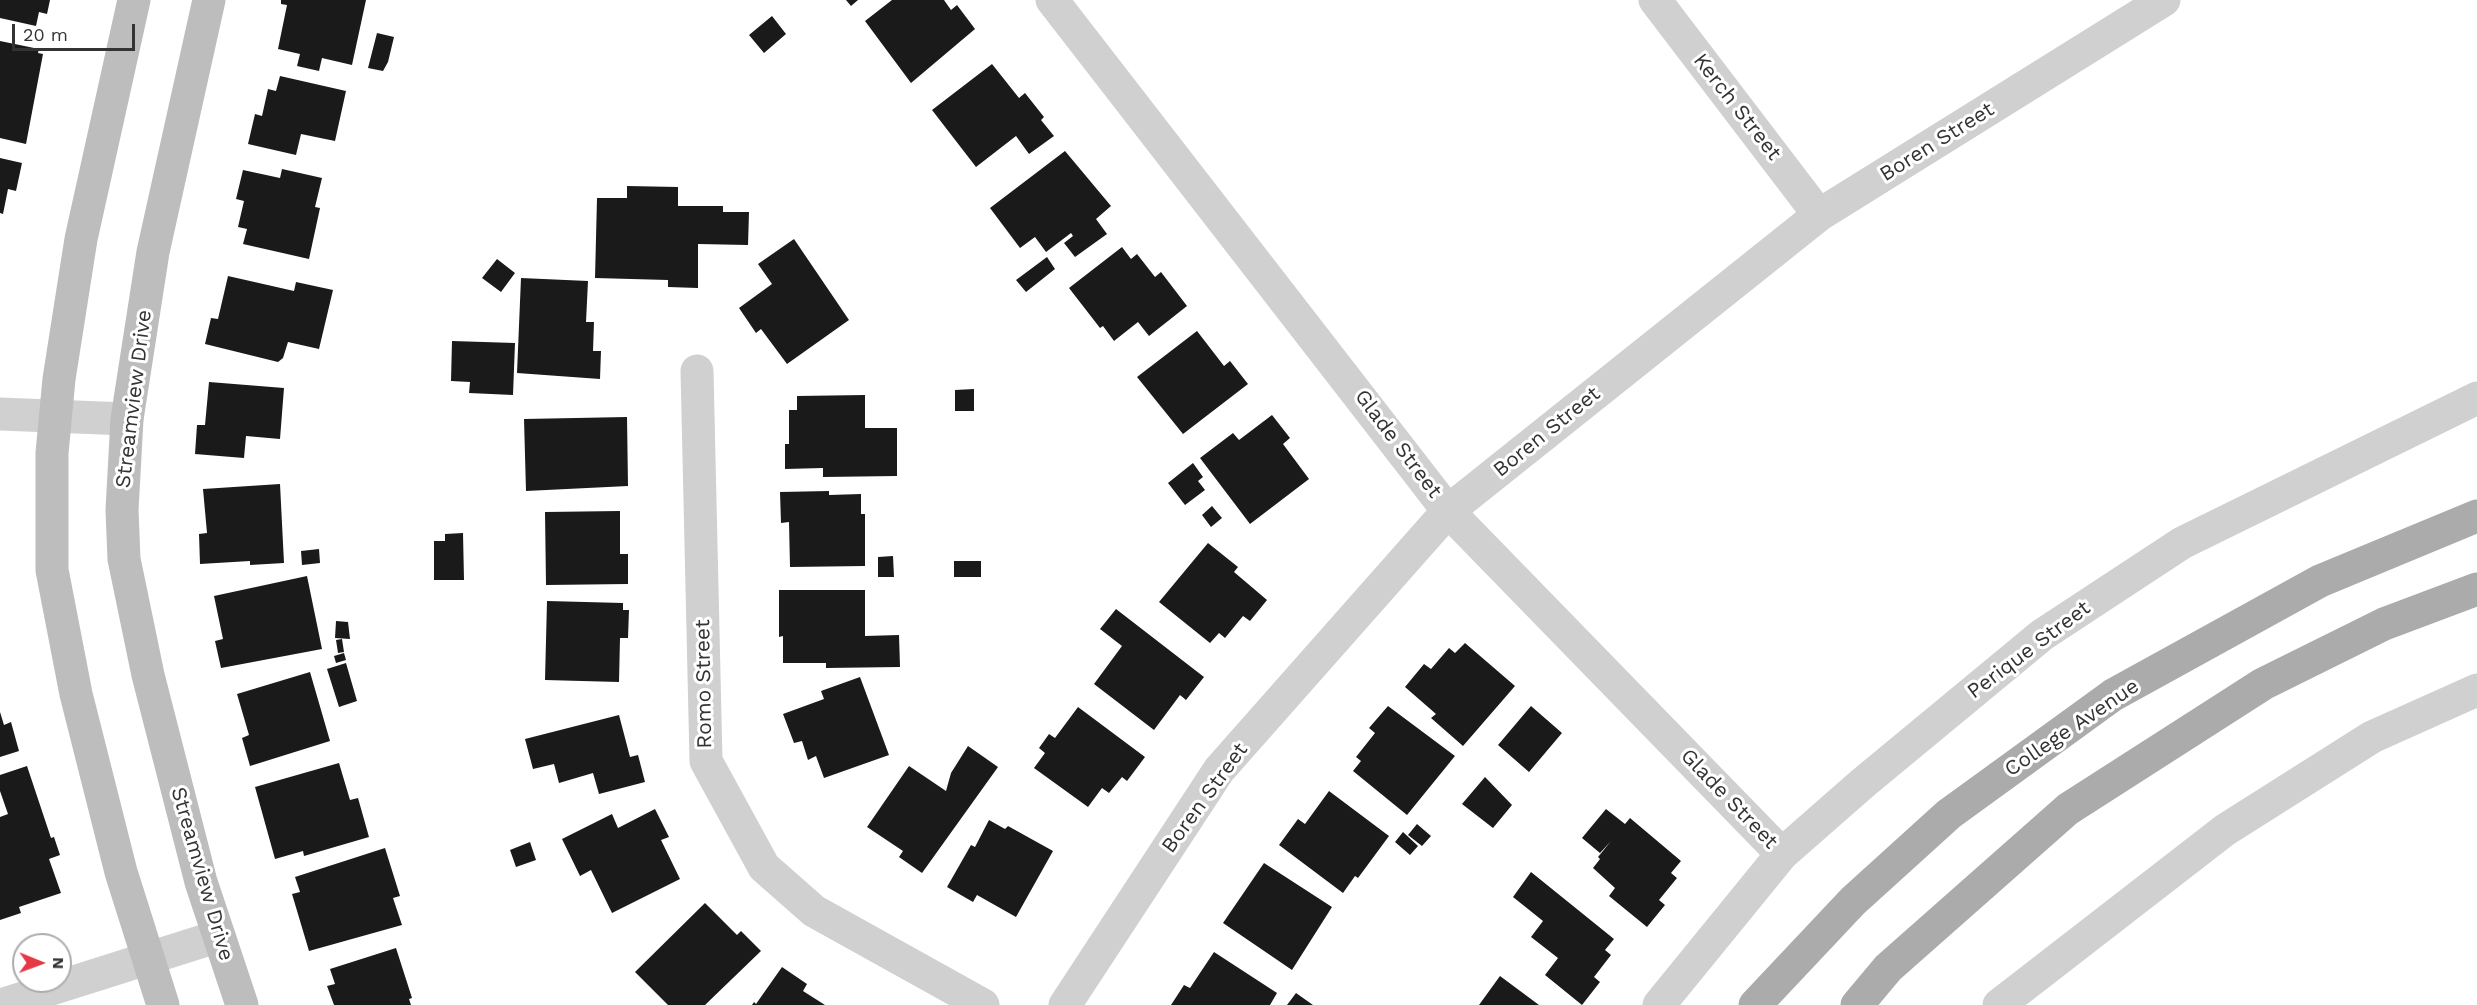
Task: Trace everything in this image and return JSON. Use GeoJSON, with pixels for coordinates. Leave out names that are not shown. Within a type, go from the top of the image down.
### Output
{"type":"FeatureCollection","features":[{"type":"Feature","properties":{"kind":"main road"},"geometry":{"type":"LineString","coordinates":[[134,0],[81,239],[59,379],[50,508],[52,570],[76,694],[121,872],[163,1005]]}},
{"type":"Feature","properties":{"kind":"main road","name":"Streamview Drive"},"geometry":{"type":"LineString","coordinates":[[209,0],[153,252],[127,419],[122,510],[124,560],[148,675],[201,882],[242,1005]]}},
{"type":"Feature","properties":{"kind":"main road","name":"College Avenue"},"geometry":{"type":"LineString","coordinates":[[1755,1005],[1853,901],[1949,814],[2113,695],[2320,581],[2477,516]]}},
{"type":"Feature","properties":{"kind":"main road"},"geometry":{"type":"LineString","coordinates":[[1857,1005],[1888,968],[2068,809],[2263,684],[2384,624],[2477,589]]}},
{"type":"Feature","properties":{"kind":"street","name":"Glade Street"},"geometry":{"type":"LineString","coordinates":[[1052,0],[1334,360],[1448,511],[1782,854]]}},
{"type":"Feature","properties":{"kind":"street","name":"Kerch Street"},"geometry":{"type":"LineString","coordinates":[[1655,0],[1819,215]]}},
{"type":"Feature","properties":{"kind":"street","name":"Boren Street"},"geometry":{"type":"LineString","coordinates":[[1065,1005],[1219,770],[1448,511],[1819,215],[2164,0]]}},
{"type":"Feature","properties":{"kind":"street","name":"Romo Street"},"geometry":{"type":"LineString","coordinates":[[697,371],[706,761],[764,867],[814,912],[983,1005]]}},
{"type":"Feature","properties":{"kind":"street","name":"Perique Street"},"geometry":{"type":"LineString","coordinates":[[1659,1005],[1782,854],[1871,775],[2042,635],[2182,543],[2477,398]]}},
{"type":"Feature","properties":{"kind":"street"},"geometry":{"type":"LineString","coordinates":[[0,414],[127,419]]}},
{"type":"Feature","properties":{"kind":"street"},"geometry":{"type":"LineString","coordinates":[[1999,1005],[2096,927],[2224,830],[2372,737],[2477,690]]}},
{"type":"Feature","properties":{"kind":"street"},"geometry":{"type":"LineString","coordinates":[[1,1005],[219,936]]}},
{"type":"Feature","properties":{"kind":"building"},"geometry":{"type":"Polygon","coordinates":[[[0,0],[50,0],[47,14],[39,12],[36,26],[0,18],[0,0]]]}},
{"type":"Feature","properties":{"kind":"building"},"geometry":{"type":"Polygon","coordinates":[[[281,0],[366,0],[352,65],[322,58],[319,71],[297,66],[300,54],[278,49],[287,5],[281,4],[281,0]]]}},
{"type":"Feature","properties":{"kind":"building"},"geometry":{"type":"Polygon","coordinates":[[[846,0],[858,0],[851,6],[846,0]]]}},
{"type":"Feature","properties":{"kind":"building"},"geometry":{"type":"Polygon","coordinates":[[[892,0],[944,0],[951,10],[957,5],[975,29],[911,83],[865,21],[892,0]]]}},
{"type":"Feature","properties":{"kind":"building"},"geometry":{"type":"Polygon","coordinates":[[[772,16],[786,34],[764,53],[749,35],[772,16]]]}},
{"type":"Feature","properties":{"kind":"building"},"geometry":{"type":"Polygon","coordinates":[[[377,33],[394,37],[388,62],[383,71],[368,68],[377,33]]]}},
{"type":"Feature","properties":{"kind":"building"},"geometry":{"type":"Polygon","coordinates":[[[0,41],[39,49],[38,53],[43,54],[26,144],[0,138],[0,41]]]}},
{"type":"Feature","properties":{"kind":"building"},"geometry":{"type":"Polygon","coordinates":[[[992,64],[1019,98],[1025,93],[1044,117],[1041,120],[1054,136],[1029,154],[1016,136],[976,167],[932,110],[992,64]]]}},
{"type":"Feature","properties":{"kind":"building"},"geometry":{"type":"Polygon","coordinates":[[[280,76],[346,91],[335,141],[301,134],[296,155],[248,144],[255,114],[262,116],[268,89],[276,91],[280,76]]]}},
{"type":"Feature","properties":{"kind":"building"},"geometry":{"type":"Polygon","coordinates":[[[1065,151],[1111,206],[1096,219],[1107,234],[1075,257],[1064,243],[1073,236],[1071,233],[1046,252],[1035,237],[1020,248],[990,208],[1065,151]]]}},
{"type":"Feature","properties":{"kind":"building"},"geometry":{"type":"Polygon","coordinates":[[[0,158],[22,163],[16,191],[8,189],[3,214],[0,213],[0,158]]]}},
{"type":"Feature","properties":{"kind":"building"},"geometry":{"type":"Polygon","coordinates":[[[282,169],[322,178],[315,207],[320,208],[309,259],[243,244],[247,229],[238,227],[244,201],[236,199],[243,170],[280,178],[282,169]]]}},
{"type":"Feature","properties":{"kind":"building"},"geometry":{"type":"Polygon","coordinates":[[[627,186],[678,187],[678,206],[723,206],[723,212],[749,212],[748,245],[698,244],[698,288],[668,287],[668,280],[595,278],[597,198],[627,198],[627,186]]]}},
{"type":"Feature","properties":{"kind":"building"},"geometry":{"type":"Polygon","coordinates":[[[794,239],[849,320],[787,364],[761,329],[756,333],[739,308],[772,284],[758,264],[794,239]]]}},
{"type":"Feature","properties":{"kind":"building"},"geometry":{"type":"Polygon","coordinates":[[[1122,247],[1131,259],[1137,254],[1155,277],[1161,272],[1187,306],[1149,336],[1138,322],[1114,341],[1103,326],[1100,328],[1069,288],[1122,247]]]}},
{"type":"Feature","properties":{"kind":"building"},"geometry":{"type":"Polygon","coordinates":[[[1047,257],[1055,269],[1026,292],[1016,280],[1047,257]]]}},
{"type":"Feature","properties":{"kind":"building"},"geometry":{"type":"Polygon","coordinates":[[[497,259],[515,273],[501,292],[482,278],[497,259]]]}},
{"type":"Feature","properties":{"kind":"building"},"geometry":{"type":"Polygon","coordinates":[[[228,276],[294,291],[296,282],[333,290],[319,349],[288,342],[283,358],[278,362],[205,344],[211,318],[218,319],[228,276]]]}},
{"type":"Feature","properties":{"kind":"building"},"geometry":{"type":"Polygon","coordinates":[[[521,278],[588,281],[586,322],[594,322],[593,351],[601,351],[600,379],[517,373],[521,278]]]}},
{"type":"Feature","properties":{"kind":"building"},"geometry":{"type":"Polygon","coordinates":[[[1197,331],[1224,366],[1230,361],[1248,384],[1183,434],[1137,377],[1197,331]]]}},
{"type":"Feature","properties":{"kind":"building"},"geometry":{"type":"Polygon","coordinates":[[[452,341],[515,343],[513,395],[469,393],[470,382],[451,381],[452,341]]]}},
{"type":"Feature","properties":{"kind":"building"},"geometry":{"type":"Polygon","coordinates":[[[209,382],[284,388],[280,439],[246,436],[244,458],[195,454],[197,425],[205,425],[209,382]]]}},
{"type":"Feature","properties":{"kind":"building"},"geometry":{"type":"Polygon","coordinates":[[[974,389],[974,411],[955,411],[955,390],[974,389]]]}},
{"type":"Feature","properties":{"kind":"building"},"geometry":{"type":"Polygon","coordinates":[[[865,395],[865,428],[897,428],[897,476],[823,477],[823,468],[785,469],[785,444],[789,444],[789,410],[797,410],[797,396],[865,395]]]}},
{"type":"Feature","properties":{"kind":"building"},"geometry":{"type":"Polygon","coordinates":[[[1272,415],[1290,438],[1283,444],[1309,479],[1250,524],[1200,458],[1233,433],[1239,440],[1272,415]]]}},
{"type":"Feature","properties":{"kind":"building"},"geometry":{"type":"Polygon","coordinates":[[[627,417],[628,486],[526,491],[524,419],[627,417]]]}},
{"type":"Feature","properties":{"kind":"building"},"geometry":{"type":"Polygon","coordinates":[[[1193,463],[1203,477],[1198,481],[1205,490],[1185,505],[1168,483],[1193,463]]]}},
{"type":"Feature","properties":{"kind":"building"},"geometry":{"type":"Polygon","coordinates":[[[280,484],[284,563],[250,565],[250,561],[200,564],[199,534],[207,533],[203,489],[280,484]]]}},
{"type":"Feature","properties":{"kind":"building"},"geometry":{"type":"Polygon","coordinates":[[[829,491],[829,495],[861,494],[861,514],[865,514],[865,566],[790,567],[789,522],[781,523],[780,492],[829,491]]]}},
{"type":"Feature","properties":{"kind":"building"},"geometry":{"type":"Polygon","coordinates":[[[1212,506],[1222,518],[1211,527],[1202,515],[1212,506]]]}},
{"type":"Feature","properties":{"kind":"building"},"geometry":{"type":"Polygon","coordinates":[[[620,511],[620,554],[628,554],[628,584],[546,585],[545,512],[620,511]]]}},
{"type":"Feature","properties":{"kind":"building"},"geometry":{"type":"Polygon","coordinates":[[[463,533],[464,580],[434,580],[434,541],[445,541],[445,534],[463,533]]]}},
{"type":"Feature","properties":{"kind":"building"},"geometry":{"type":"Polygon","coordinates":[[[1208,543],[1238,567],[1234,572],[1267,600],[1250,621],[1243,616],[1225,638],[1219,633],[1210,643],[1159,602],[1208,543]]]}},
{"type":"Feature","properties":{"kind":"building"},"geometry":{"type":"Polygon","coordinates":[[[319,549],[320,563],[302,565],[301,551],[319,549]]]}},
{"type":"Feature","properties":{"kind":"building"},"geometry":{"type":"Polygon","coordinates":[[[893,556],[894,577],[878,577],[878,557],[893,556]]]}},
{"type":"Feature","properties":{"kind":"building"},"geometry":{"type":"Polygon","coordinates":[[[954,561],[981,561],[981,577],[954,577],[954,561]]]}},
{"type":"Feature","properties":{"kind":"building"},"geometry":{"type":"Polygon","coordinates":[[[307,576],[322,649],[221,668],[215,641],[223,639],[214,596],[307,576]]]}},
{"type":"Feature","properties":{"kind":"building"},"geometry":{"type":"Polygon","coordinates":[[[779,590],[865,590],[865,636],[899,635],[900,667],[826,668],[826,663],[783,663],[783,636],[779,637],[779,590]]]}},
{"type":"Feature","properties":{"kind":"building"},"geometry":{"type":"Polygon","coordinates":[[[547,601],[623,603],[623,610],[629,610],[628,638],[620,638],[619,682],[545,680],[547,601]]]}},
{"type":"Feature","properties":{"kind":"building"},"geometry":{"type":"Polygon","coordinates":[[[1116,609],[1204,677],[1186,700],[1180,695],[1154,730],[1094,684],[1122,646],[1100,629],[1116,609]]]}},
{"type":"Feature","properties":{"kind":"building"},"geometry":{"type":"Polygon","coordinates":[[[336,621],[348,622],[350,639],[335,638],[336,621]]]}},
{"type":"Feature","properties":{"kind":"building"},"geometry":{"type":"Polygon","coordinates":[[[342,639],[344,652],[338,653],[336,640],[342,639]]]}},
{"type":"Feature","properties":{"kind":"building"},"geometry":{"type":"Polygon","coordinates":[[[1465,643],[1515,686],[1463,746],[1431,718],[1436,714],[1405,687],[1424,664],[1431,669],[1449,648],[1455,653],[1465,643]]]}},
{"type":"Feature","properties":{"kind":"building"},"geometry":{"type":"Polygon","coordinates":[[[344,653],[346,660],[336,663],[334,656],[344,653]]]}},
{"type":"Feature","properties":{"kind":"building"},"geometry":{"type":"Polygon","coordinates":[[[346,663],[357,701],[339,707],[327,669],[346,663]]]}},
{"type":"Feature","properties":{"kind":"building"},"geometry":{"type":"Polygon","coordinates":[[[310,672],[330,741],[250,766],[242,738],[249,735],[237,694],[310,672]]]}},
{"type":"Feature","properties":{"kind":"building"},"geometry":{"type":"Polygon","coordinates":[[[860,677],[889,755],[824,778],[816,756],[808,760],[802,741],[794,743],[783,714],[824,699],[821,691],[860,677]]]}},
{"type":"Feature","properties":{"kind":"building"},"geometry":{"type":"Polygon","coordinates":[[[1388,706],[1455,756],[1407,815],[1353,771],[1361,761],[1356,757],[1375,733],[1369,728],[1388,706]]]}},
{"type":"Feature","properties":{"kind":"building"},"geometry":{"type":"Polygon","coordinates":[[[1531,706],[1562,733],[1529,772],[1498,745],[1531,706]]]}},
{"type":"Feature","properties":{"kind":"building"},"geometry":{"type":"Polygon","coordinates":[[[1078,707],[1145,757],[1127,781],[1122,777],[1109,793],[1102,788],[1088,807],[1034,768],[1045,753],[1039,748],[1049,734],[1055,738],[1078,707]]]}},
{"type":"Feature","properties":{"kind":"building"},"geometry":{"type":"Polygon","coordinates":[[[0,712],[4,725],[11,722],[19,751],[0,757],[0,712]]]}},
{"type":"Feature","properties":{"kind":"building"},"geometry":{"type":"Polygon","coordinates":[[[619,715],[630,757],[638,755],[645,782],[599,794],[593,773],[559,783],[554,764],[533,769],[525,739],[619,715]]]}},
{"type":"Feature","properties":{"kind":"building"},"geometry":{"type":"Polygon","coordinates":[[[968,746],[998,767],[922,873],[899,857],[903,851],[867,827],[909,766],[946,791],[951,773],[968,746]]]}},
{"type":"Feature","properties":{"kind":"building"},"geometry":{"type":"Polygon","coordinates":[[[339,763],[350,800],[358,798],[369,837],[304,856],[303,851],[275,859],[255,787],[339,763]]]}},
{"type":"Feature","properties":{"kind":"building"},"geometry":{"type":"Polygon","coordinates":[[[27,766],[51,838],[54,837],[60,855],[49,859],[61,893],[19,907],[21,913],[0,920],[0,817],[8,814],[0,791],[0,775],[27,766]]]}},
{"type":"Feature","properties":{"kind":"building"},"geometry":{"type":"Polygon","coordinates":[[[1485,777],[1512,805],[1493,828],[1462,804],[1485,777]]]}},
{"type":"Feature","properties":{"kind":"building"},"geometry":{"type":"Polygon","coordinates":[[[1329,791],[1389,836],[1358,878],[1355,876],[1343,893],[1279,845],[1298,819],[1305,824],[1329,791]]]}},
{"type":"Feature","properties":{"kind":"building"},"geometry":{"type":"Polygon","coordinates":[[[655,809],[669,837],[661,840],[680,879],[612,913],[591,870],[580,876],[562,839],[612,814],[618,828],[655,809]]]}},
{"type":"Feature","properties":{"kind":"building"},"geometry":{"type":"Polygon","coordinates":[[[1606,809],[1625,824],[1630,818],[1681,861],[1671,873],[1677,878],[1659,900],[1665,905],[1647,927],[1609,896],[1615,888],[1593,868],[1600,859],[1598,857],[1611,841],[1600,853],[1582,838],[1606,809]]]}},
{"type":"Feature","properties":{"kind":"building"},"geometry":{"type":"Polygon","coordinates":[[[989,820],[1005,829],[1008,826],[1053,851],[1016,917],[977,895],[973,902],[947,887],[971,845],[975,847],[989,820]]]}},
{"type":"Feature","properties":{"kind":"building"},"geometry":{"type":"Polygon","coordinates":[[[1417,824],[1431,836],[1422,846],[1408,835],[1417,824]]]}},
{"type":"Feature","properties":{"kind":"building"},"geometry":{"type":"Polygon","coordinates":[[[1403,832],[1418,846],[1410,855],[1395,842],[1403,832]]]}},
{"type":"Feature","properties":{"kind":"building"},"geometry":{"type":"Polygon","coordinates":[[[530,842],[536,860],[516,867],[510,850],[530,842]]]}},
{"type":"Feature","properties":{"kind":"building"},"geometry":{"type":"Polygon","coordinates":[[[385,848],[400,896],[393,898],[402,925],[309,951],[292,894],[300,892],[295,877],[385,848]]]}},
{"type":"Feature","properties":{"kind":"building"},"geometry":{"type":"Polygon","coordinates":[[[1264,863],[1332,907],[1292,970],[1223,923],[1264,863]]]}},
{"type":"Feature","properties":{"kind":"building"},"geometry":{"type":"Polygon","coordinates":[[[1531,872],[1614,939],[1605,950],[1611,955],[1594,977],[1600,982],[1582,1005],[1545,975],[1558,958],[1531,937],[1543,921],[1513,897],[1531,872]]]}},
{"type":"Feature","properties":{"kind":"building"},"geometry":{"type":"Polygon","coordinates":[[[705,903],[737,935],[741,931],[761,951],[705,1005],[668,1005],[635,972],[705,903]]]}},
{"type":"Feature","properties":{"kind":"building"},"geometry":{"type":"Polygon","coordinates":[[[396,948],[412,998],[409,999],[411,1005],[334,1005],[327,986],[335,984],[330,969],[396,948]]]}},
{"type":"Feature","properties":{"kind":"building"},"geometry":{"type":"Polygon","coordinates":[[[1214,952],[1277,993],[1270,1005],[1171,1005],[1184,985],[1190,988],[1214,952]]]}},
{"type":"Feature","properties":{"kind":"building"},"geometry":{"type":"Polygon","coordinates":[[[782,967],[807,984],[803,991],[825,1005],[752,1005],[754,1002],[756,1004],[782,967]]]}},
{"type":"Feature","properties":{"kind":"building"},"geometry":{"type":"Polygon","coordinates":[[[1500,976],[1539,1005],[1479,1005],[1500,976]]]}},
{"type":"Feature","properties":{"kind":"building"},"geometry":{"type":"Polygon","coordinates":[[[1296,993],[1313,1005],[1287,1005],[1296,993]]]}}]}
